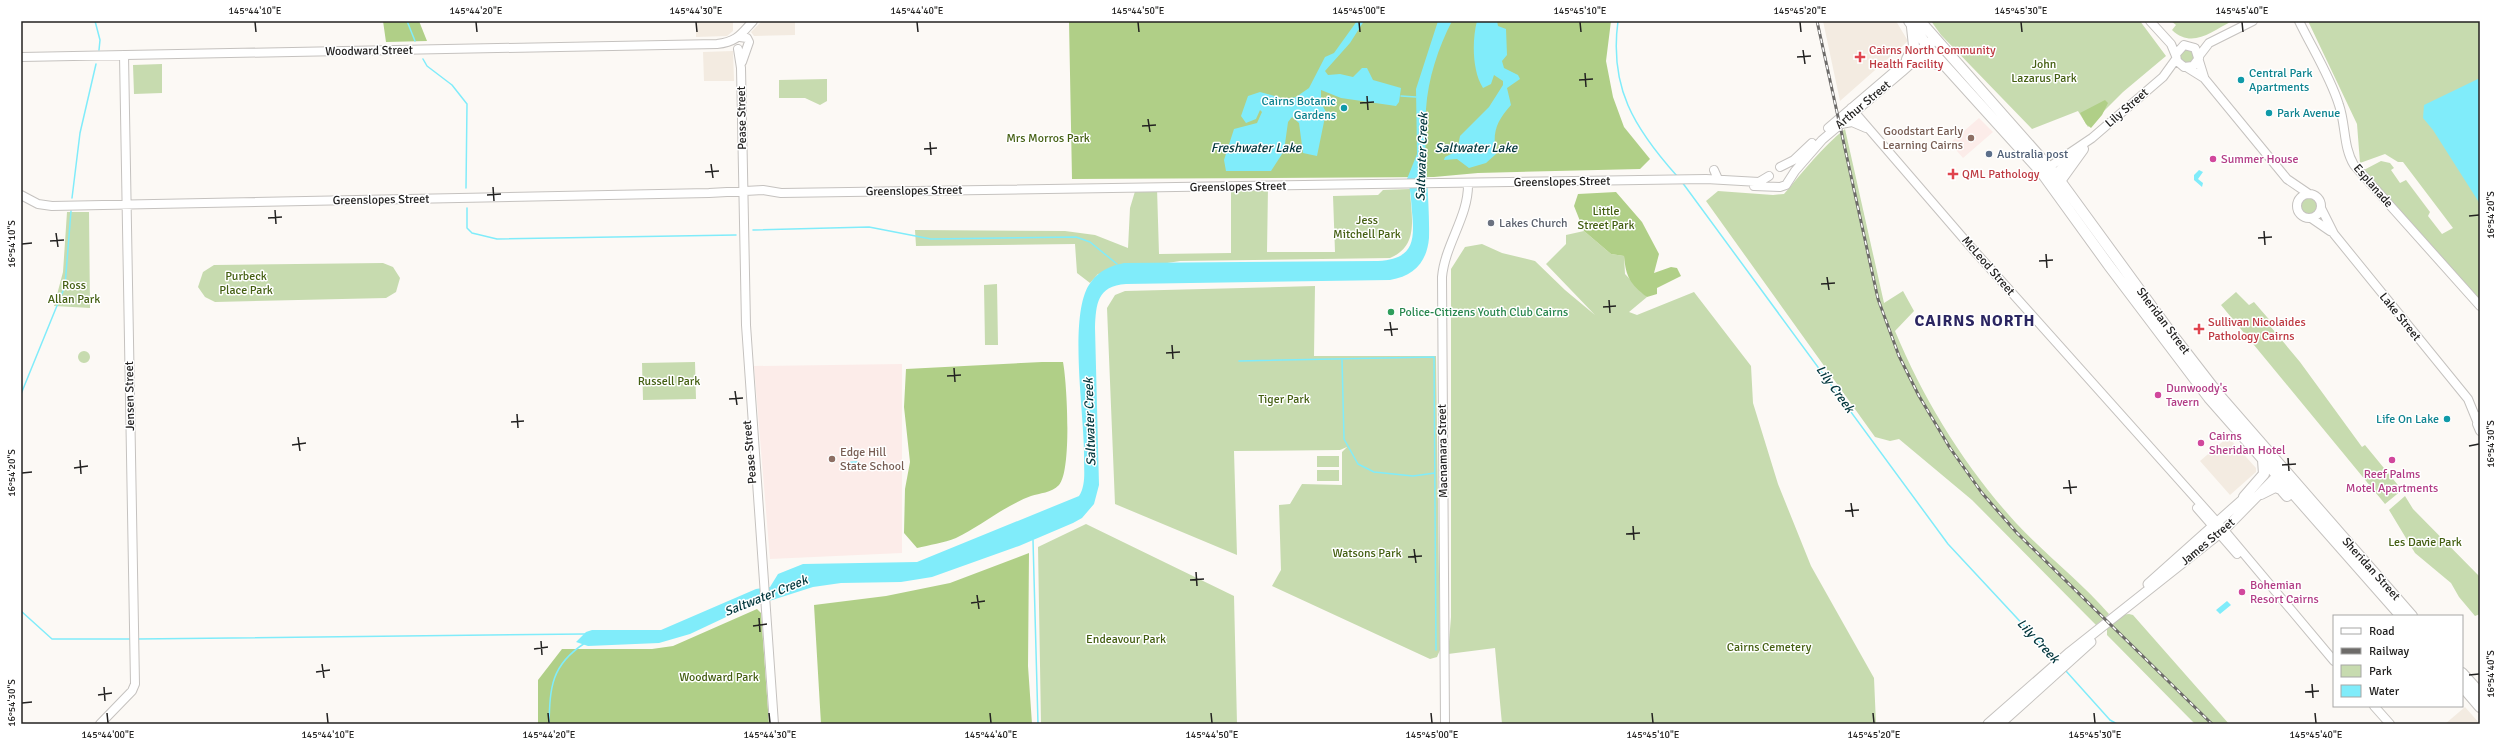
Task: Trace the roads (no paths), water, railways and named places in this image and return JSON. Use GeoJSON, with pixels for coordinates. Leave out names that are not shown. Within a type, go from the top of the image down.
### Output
{"type":"FeatureCollection","features":[{"type":"Feature","properties":{"kind":"highway","name":"Sheridan Street"},"geometry":{"type":"LineString","coordinates":[[1913,22],[1954,74],[2051,175]]}},
{"type":"Feature","properties":{"kind":"highway"},"geometry":{"type":"LineString","coordinates":[[1913,22],[1914,46],[1911,60],[1930,57],[1942,69],[1954,74]]}},
{"type":"Feature","properties":{"kind":"highway","name":"Sheridan Street"},"geometry":{"type":"LineString","coordinates":[[1929,43],[2051,175],[2165,333],[2209,398],[2263,460],[2278,473]]}},
{"type":"Feature","properties":{"kind":"highway"},"geometry":{"type":"LineString","coordinates":[[2051,175],[2083,149]]}},
{"type":"Feature","properties":{"kind":"highway","name":"Sheridan Street"},"geometry":{"type":"LineString","coordinates":[[2165,333],[2219,395],[2278,473],[2341,543],[2411,615]]}},
{"type":"Feature","properties":{"kind":"highway"},"geometry":{"type":"LineString","coordinates":[[2244,497],[2264,474],[2263,460]]}},
{"type":"Feature","properties":{"kind":"highway"},"geometry":{"type":"LineString","coordinates":[[2261,494],[2273,487],[2281,489],[2324,536],[2341,543]]}},
{"type":"Feature","properties":{"kind":"highway","name":"Sheridan Street"},"geometry":{"type":"LineString","coordinates":[[2341,543],[2400,615]]}},
{"type":"Feature","properties":{"kind":"highway"},"geometry":{"type":"LineString","coordinates":[[2463,674],[2480,693]]}},
{"type":"Feature","properties":{"kind":"highway"},"geometry":{"type":"LineString","coordinates":[[2463,687],[2480,707]]}},
{"type":"Feature","properties":{"kind":"main road","name":"James Street"},"geometry":{"type":"LineString","coordinates":[[2130,603],[2177,569],[2222,532],[2261,494],[2278,473]]}},
{"type":"Feature","properties":{"kind":"main road","name":"James Street"},"geometry":{"type":"LineString","coordinates":[[2000,724],[2062,664],[2130,603],[2153,579],[2244,497],[2278,473]]}},
{"type":"Feature","properties":{"kind":"main road","name":"James Street"},"geometry":{"type":"LineString","coordinates":[[1988,724],[2062,664]]}},
{"type":"Feature","properties":{"kind":"street"},"geometry":{"type":"LineString","coordinates":[[2150,21],[2167,39],[2176,57],[2186,68],[2204,78],[2287,179],[2297,199],[2301,214],[2311,218],[2318,214],[2321,208],[2320,199],[2309,194],[2287,179]]}},
{"type":"Feature","properties":{"kind":"street"},"geometry":{"type":"LineString","coordinates":[[2176,57],[2178,49],[2188,45],[2209,43],[2253,21]]}},
{"type":"Feature","properties":{"kind":"street","name":"Esplanade"},"geometry":{"type":"LineString","coordinates":[[2299,21],[2337,98],[2342,115],[2347,151],[2354,165],[2480,306]]}},
{"type":"Feature","properties":{"kind":"street"},"geometry":{"type":"LineString","coordinates":[[740,48],[742,38],[752,23]]}},
{"type":"Feature","properties":{"kind":"street"},"geometry":{"type":"LineString","coordinates":[[740,48],[749,44],[742,38]]}},
{"type":"Feature","properties":{"kind":"street","name":"Woodward Street"},"geometry":{"type":"LineString","coordinates":[[717,44],[742,38]]}},
{"type":"Feature","properties":{"kind":"street"},"geometry":{"type":"LineString","coordinates":[[2167,39],[2196,49],[2204,78]]}},
{"type":"Feature","properties":{"kind":"street","name":"Arthur Street"},"geometry":{"type":"LineString","coordinates":[[1780,167],[1798,157],[1929,43]]}},
{"type":"Feature","properties":{"kind":"street"},"geometry":{"type":"LineString","coordinates":[[2186,68],[2196,64],[2209,43]]}},
{"type":"Feature","properties":{"kind":"street","name":"Woodward Street"},"geometry":{"type":"LineString","coordinates":[[21,57],[717,44],[740,48]]}},
{"type":"Feature","properties":{"kind":"street","name":"Pease Street"},"geometry":{"type":"LineString","coordinates":[[740,48],[746,325],[743,357],[744,383],[754,505],[764,579],[774,724]]}},
{"type":"Feature","properties":{"kind":"street","name":"Jensen Street"},"geometry":{"type":"LineString","coordinates":[[100,724],[134,687],[135,634],[124,55]]}},
{"type":"Feature","properties":{"kind":"street","name":"Lily Street"},"geometry":{"type":"LineString","coordinates":[[2051,175],[2163,77],[2176,57]]}},
{"type":"Feature","properties":{"kind":"street","name":"Lily Street"},"geometry":{"type":"LineString","coordinates":[[2163,77],[2186,68]]}},
{"type":"Feature","properties":{"kind":"street","name":"Arthur Street"},"geometry":{"type":"LineString","coordinates":[[1789,179],[1819,143],[1841,124],[1853,110]]}},
{"type":"Feature","properties":{"kind":"street","name":"McLeod Street"},"geometry":{"type":"LineString","coordinates":[[1853,110],[1867,128],[2278,595],[2333,660]]}},
{"type":"Feature","properties":{"kind":"street"},"geometry":{"type":"LineString","coordinates":[[1841,124],[1852,122],[1867,128]]}},
{"type":"Feature","properties":{"kind":"street","name":"Lily Street"},"geometry":{"type":"LineString","coordinates":[[2083,149],[2092,138]]}},
{"type":"Feature","properties":{"kind":"street"},"geometry":{"type":"LineString","coordinates":[[1780,167],[1788,173],[1789,179],[1783,187],[1776,187],[1770,182],[1769,176],[1773,169],[1780,167]]}},
{"type":"Feature","properties":{"kind":"street"},"geometry":{"type":"LineString","coordinates":[[1714,170],[1718,179],[1750,185]]}},
{"type":"Feature","properties":{"kind":"street","name":"Greenslopes Street"},"geometry":{"type":"LineString","coordinates":[[21,195],[38,204],[52,206],[709,193],[1718,179],[1759,182],[1769,176]]}},
{"type":"Feature","properties":{"kind":"street","name":"Greenslopes Street"},"geometry":{"type":"LineString","coordinates":[[1694,180],[1776,187]]}},
{"type":"Feature","properties":{"kind":"street","name":"Macnamara Street"},"geometry":{"type":"LineString","coordinates":[[1445,724],[1441,282],[1446,253],[1467,201],[1468,183]]}},
{"type":"Feature","properties":{"kind":"street"},"geometry":{"type":"LineString","coordinates":[[2298,204],[2302,196],[2309,194]]}},
{"type":"Feature","properties":{"kind":"street","name":"Lake Street"},"geometry":{"type":"LineString","coordinates":[[2321,208],[2334,234],[2468,399],[2480,409]]}},
{"type":"Feature","properties":{"kind":"street","name":"Lake Street"},"geometry":{"type":"LineString","coordinates":[[2311,218],[2334,234]]}},
{"type":"Feature","properties":{"kind":"street","name":"Lake Street"},"geometry":{"type":"LineString","coordinates":[[2468,399],[2478,418],[2480,431]]}},
{"type":"Feature","properties":{"kind":"street"},"geometry":{"type":"LineString","coordinates":[[2375,707],[2390,724]]}},
{"type":"Feature","properties":{"kind":"water","name":"Freshwater Lake"},"geometry":{"type":"Polygon","coordinates":[[[1357,21],[1364,21],[1350,43],[1325,71],[1328,75],[1340,74],[1353,77],[1362,68],[1367,68],[1373,80],[1401,88],[1399,102],[1396,106],[1341,98],[1321,90],[1321,103],[1326,112],[1317,156],[1303,153],[1299,123],[1292,117],[1288,122],[1284,151],[1271,171],[1226,171],[1224,160],[1234,129],[1257,123],[1262,112],[1260,110],[1256,119],[1246,123],[1241,116],[1248,96],[1260,92],[1285,99],[1296,97],[1309,88],[1325,57],[1334,53],[1357,21]]]}},
{"type":"Feature","properties":{"kind":"water"},"geometry":{"type":"Polygon","coordinates":[[[1438,21],[1452,21],[1434,64],[1427,98],[1425,141],[1429,206],[1429,238],[1428,247],[1422,261],[1406,275],[1390,280],[1126,284],[1116,285],[1109,288],[1100,298],[1095,319],[1099,485],[1094,504],[1082,518],[1019,546],[932,577],[901,582],[841,583],[813,587],[741,610],[690,634],[659,643],[588,646],[576,642],[586,632],[592,630],[661,630],[756,589],[770,587],[778,574],[803,564],[917,562],[1079,496],[1084,483],[1084,440],[1079,366],[1080,316],[1084,296],[1091,282],[1098,274],[1106,269],[1124,263],[1378,261],[1390,260],[1405,253],[1412,240],[1413,232],[1411,195],[1407,179],[1417,154],[1416,89],[1438,21]]]}},
{"type":"Feature","properties":{"kind":"water","name":"Saltwater Lake"},"geometry":{"type":"Polygon","coordinates":[[[1477,21],[1497,21],[1498,26],[1506,29],[1507,55],[1502,61],[1504,68],[1518,75],[1520,79],[1507,88],[1511,105],[1499,121],[1495,133],[1496,154],[1486,163],[1469,168],[1457,159],[1444,160],[1445,157],[1457,151],[1460,136],[1489,107],[1503,85],[1503,81],[1494,75],[1491,84],[1483,88],[1479,81],[1474,55],[1474,37],[1477,21]]]}},
{"type":"Feature","properties":{"kind":"water"},"geometry":{"type":"Polygon","coordinates":[[[2480,78],[2480,204],[2433,130],[2423,118],[2424,105],[2480,78]]]}},
{"type":"Feature","properties":{"kind":"water"},"geometry":{"type":"Polygon","coordinates":[[[2199,170],[2203,172],[2198,179],[2203,183],[2202,187],[2194,180],[2194,175],[2199,170]]]}},
{"type":"Feature","properties":{"kind":"water"},"geometry":{"type":"Polygon","coordinates":[[[860,461],[860,468],[842,469],[842,462],[860,461]]]}},
{"type":"Feature","properties":{"kind":"water"},"geometry":{"type":"Polygon","coordinates":[[[2227,601],[2231,605],[2220,614],[2216,610],[2227,601]]]}},
{"type":"Feature","properties":{"kind":"waterway"},"geometry":{"type":"LineString","coordinates":[[95,21],[100,40],[99,50]]}},
{"type":"Feature","properties":{"kind":"waterway"},"geometry":{"type":"LineString","coordinates":[[407,21],[415,41]]}},
{"type":"Feature","properties":{"kind":"waterway","name":"Lily Creek"},"geometry":{"type":"LineString","coordinates":[[1618,21],[1616,45],[1617,66],[1621,86],[1628,105],[1648,141],[1677,176]]}},
{"type":"Feature","properties":{"kind":"waterway"},"geometry":{"type":"LineString","coordinates":[[423,59],[427,66],[452,85],[467,104],[466,188]]}},
{"type":"Feature","properties":{"kind":"waterway"},"geometry":{"type":"LineString","coordinates":[[72,198],[80,133],[96,64]]}},
{"type":"Feature","properties":{"kind":"waterway"},"geometry":{"type":"LineString","coordinates":[[1401,96],[1416,97]]}},
{"type":"Feature","properties":{"kind":"waterway","name":"Lily Creek"},"geometry":{"type":"LineString","coordinates":[[1682,182],[1948,544],[2056,660]]}},
{"type":"Feature","properties":{"kind":"waterway"},"geometry":{"type":"LineString","coordinates":[[467,208],[467,228],[472,233],[497,239],[736,235]]}},
{"type":"Feature","properties":{"kind":"waterway"},"geometry":{"type":"LineString","coordinates":[[21,394],[65,286],[71,211]]}},
{"type":"Feature","properties":{"kind":"waterway"},"geometry":{"type":"LineString","coordinates":[[753,230],[869,227],[931,239],[1076,237],[1090,242],[1117,264]]}},
{"type":"Feature","properties":{"kind":"waterway"},"geometry":{"type":"LineString","coordinates":[[1239,361],[1434,357],[1436,650]]}},
{"type":"Feature","properties":{"kind":"waterway"},"geometry":{"type":"LineString","coordinates":[[1342,359],[1344,439],[1358,464],[1374,472],[1413,476],[1435,473]]}},
{"type":"Feature","properties":{"kind":"waterway"},"geometry":{"type":"LineString","coordinates":[[1033,540],[1038,724]]}},
{"type":"Feature","properties":{"kind":"waterway"},"geometry":{"type":"LineString","coordinates":[[21,611],[52,639],[131,639]]}},
{"type":"Feature","properties":{"kind":"waterway"},"geometry":{"type":"LineString","coordinates":[[137,639],[585,634]]}},
{"type":"Feature","properties":{"kind":"waterway","name":"Saltwater Creek"},"geometry":{"type":"LineString","coordinates":[[549,724],[550,699],[555,678],[565,660],[585,643]]}},
{"type":"Feature","properties":{"kind":"waterway","name":"Lily Creek"},"geometry":{"type":"LineString","coordinates":[[2066,671],[2110,720],[2117,724]]}},
{"type":"Feature","properties":{"kind":"railway"},"geometry":{"type":"LineString","coordinates":[[1817,21],[1878,299],[1899,356],[1919,396],[1950,448],[1982,493],[2017,533],[2212,724]]}},
{"type":"Feature","properties":{"kind":"place","name":"Cairns North Community Health Facility"},"geometry":{"type":"Point","coordinates":[1860,57]}},
{"type":"Feature","properties":{"kind":"place","name":"Central Park Apartments"},"geometry":{"type":"Point","coordinates":[2241,80]}},
{"type":"Feature","properties":{"kind":"place","name":"Cairns Botanic Gardens"},"geometry":{"type":"Point","coordinates":[1344,108]}},
{"type":"Feature","properties":{"kind":"place","name":"Park Avenue"},"geometry":{"type":"Point","coordinates":[2269,113]}},
{"type":"Feature","properties":{"kind":"place","name":"Goodstart Early Learning Cairns"},"geometry":{"type":"Point","coordinates":[1971,138]}},
{"type":"Feature","properties":{"kind":"place","name":"Australia post"},"geometry":{"type":"Point","coordinates":[1989,154]}},
{"type":"Feature","properties":{"kind":"place","name":"Summer House"},"geometry":{"type":"Point","coordinates":[2213,159]}},
{"type":"Feature","properties":{"kind":"place","name":"QML Pathology"},"geometry":{"type":"Point","coordinates":[1953,174]}},
{"type":"Feature","properties":{"kind":"place","name":"Lakes Church"},"geometry":{"type":"Point","coordinates":[1491,223]}},
{"type":"Feature","properties":{"kind":"place","name":"Police-Citizens Youth Club Cairns"},"geometry":{"type":"Point","coordinates":[1391,312]}},
{"type":"Feature","properties":{"kind":"place","name":"Sullivan Nicolaides Pathology Cairns"},"geometry":{"type":"Point","coordinates":[2199,329]}},
{"type":"Feature","properties":{"kind":"place","name":"Dunwoody's Tavern"},"geometry":{"type":"Point","coordinates":[2158,395]}},
{"type":"Feature","properties":{"kind":"place","name":"Life On Lake"},"geometry":{"type":"Point","coordinates":[2447,419]}},
{"type":"Feature","properties":{"kind":"place","name":"Cairns Sheridan Hotel"},"geometry":{"type":"Point","coordinates":[2201,443]}},
{"type":"Feature","properties":{"kind":"place","name":"Edge Hill State School"},"geometry":{"type":"Point","coordinates":[832,459]}},
{"type":"Feature","properties":{"kind":"place","name":"Reef Palms Motel Apartments"},"geometry":{"type":"Point","coordinates":[2392,460]}},
{"type":"Feature","properties":{"kind":"place","name":"Bohemian Resort Cairns"},"geometry":{"type":"Point","coordinates":[2242,592]}},
{"type":"Feature","properties":{"kind":"district","name":"CAIRNS NORTH"},"geometry":{"type":"Point","coordinates":[1975,321]}},
{"type":"Feature","properties":{"kind":"park label","name":"John Lazarus Park"},"geometry":{"type":"Point","coordinates":[2044,71]}},
{"type":"Feature","properties":{"kind":"park label","name":"Mrs Morros Park"},"geometry":{"type":"Point","coordinates":[1048,138]}},
{"type":"Feature","properties":{"kind":"park label","name":"Little Street Park"},"geometry":{"type":"Point","coordinates":[1606,218]}},
{"type":"Feature","properties":{"kind":"park label","name":"Jess Mitchell Park"},"geometry":{"type":"Point","coordinates":[1367,227]}},
{"type":"Feature","properties":{"kind":"park label","name":"Purbeck Place Park"},"geometry":{"type":"Point","coordinates":[246,283]}},
{"type":"Feature","properties":{"kind":"park label","name":"Ross Allan Park"},"geometry":{"type":"Point","coordinates":[74,292]}},
{"type":"Feature","properties":{"kind":"park label","name":"Russell Park"},"geometry":{"type":"Point","coordinates":[669,381]}},
{"type":"Feature","properties":{"kind":"park label","name":"Tiger Park"},"geometry":{"type":"Point","coordinates":[1284,399]}},
{"type":"Feature","properties":{"kind":"park label","name":"Les Davie Park"},"geometry":{"type":"Point","coordinates":[2425,542]}},
{"type":"Feature","properties":{"kind":"park label","name":"Watsons Park"},"geometry":{"type":"Point","coordinates":[1367,553]}},
{"type":"Feature","properties":{"kind":"park label","name":"Endeavour Park"},"geometry":{"type":"Point","coordinates":[1126,639]}},
{"type":"Feature","properties":{"kind":"park label","name":"Cairns Cemetery"},"geometry":{"type":"Point","coordinates":[1769,647]}},
{"type":"Feature","properties":{"kind":"park label","name":"Woodward Park"},"geometry":{"type":"Point","coordinates":[719,677]}}]}
